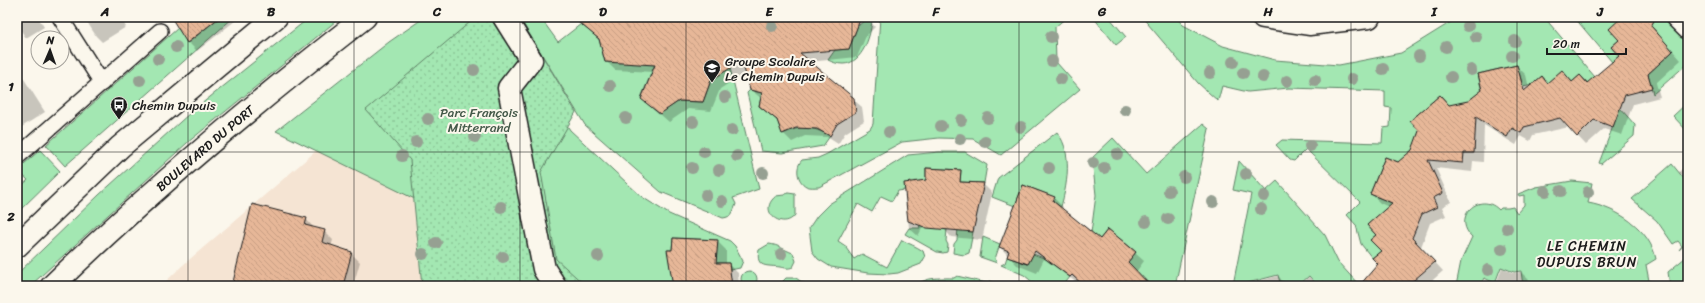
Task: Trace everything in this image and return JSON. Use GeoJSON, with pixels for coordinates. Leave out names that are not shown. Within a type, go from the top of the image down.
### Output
{"type":"FeatureCollection","features":[{"type":"Feature","properties":{"kind":"main road"},"geometry":{"type":"LineString","coordinates":[[17,246],[120,147],[276,17]]}},
{"type":"Feature","properties":{"kind":"main road","name":"BOULEVARD DU PORT"},"geometry":{"type":"LineString","coordinates":[[52,286],[132,210],[222,132],[365,17]]}},
{"type":"Feature","properties":{"kind":"main road"},"geometry":{"type":"LineString","coordinates":[[504,17],[530,60],[509,88],[544,269],[555,286]]}},
{"type":"Feature","properties":{"kind":"main road"},"geometry":{"type":"LineString","coordinates":[[1263,17],[1310,24],[1369,17]]}},
{"type":"Feature","properties":{"kind":"main road"},"geometry":{"type":"LineString","coordinates":[[1677,17],[1688,28]]}},
{"type":"Feature","properties":{"kind":"lane"},"geometry":{"type":"LineString","coordinates":[[60,17],[102,83]]}},
{"type":"Feature","properties":{"kind":"lane"},"geometry":{"type":"LineString","coordinates":[[17,157],[160,31]]}},
{"type":"Feature","properties":{"kind":"shaded area"},"geometry":{"type":"Polygon","coordinates":[[[316,151],[410,160],[422,286],[161,286],[183,265],[316,151]]]}},
{"type":"Feature","properties":{"kind":"green space"},"geometry":{"type":"Polygon","coordinates":[[[220,17],[234,17],[65,166],[46,145],[178,28],[188,43],[220,17]]]}},
{"type":"Feature","properties":{"kind":"green space"},"geometry":{"type":"Polygon","coordinates":[[[310,17],[341,17],[187,143],[30,286],[17,286],[17,274],[99,195],[190,113],[310,17]]]}},
{"type":"Feature","properties":{"kind":"green space"},"geometry":{"type":"Polygon","coordinates":[[[425,17],[488,17],[535,258],[276,131],[389,42],[425,17]]]}},
{"type":"Feature","properties":{"kind":"green space","name":"Parc François Mitterrand"},"geometry":{"type":"Polygon","coordinates":[[[476,17],[519,17],[576,112],[541,172],[556,259],[586,286],[422,286],[410,160],[366,110],[476,17]]]}},
{"type":"Feature","properties":{"kind":"green space"},"geometry":{"type":"Polygon","coordinates":[[[519,17],[540,17],[558,42],[581,24],[599,39],[605,62],[657,59],[641,98],[659,114],[679,101],[703,102],[711,80],[730,68],[759,189],[733,198],[736,204],[733,212],[728,217],[723,218],[661,192],[585,125],[519,17]]]}},
{"type":"Feature","properties":{"kind":"green space"},"geometry":{"type":"Polygon","coordinates":[[[867,17],[872,17],[872,24],[865,46],[856,59],[850,63],[843,64],[828,60],[835,50],[849,49],[857,27],[867,17]]]}},
{"type":"Feature","properties":{"kind":"green space"},"geometry":{"type":"Polygon","coordinates":[[[880,17],[1067,17],[1055,27],[1056,62],[1080,89],[1001,155],[973,139],[939,138],[902,142],[819,187],[806,186],[801,181],[798,174],[798,166],[802,160],[818,158],[827,154],[870,129],[873,124],[880,17]]]}},
{"type":"Feature","properties":{"kind":"green space"},"geometry":{"type":"Polygon","coordinates":[[[1093,17],[1109,17],[1126,37],[1116,45],[1093,17]]]}},
{"type":"Feature","properties":{"kind":"green space"},"geometry":{"type":"Polygon","coordinates":[[[1142,17],[1175,17],[1183,25],[1223,46],[1275,60],[1339,65],[1401,53],[1459,17],[1544,17],[1595,77],[1588,83],[1580,75],[1572,82],[1562,71],[1548,83],[1542,76],[1532,85],[1523,87],[1517,65],[1478,74],[1483,97],[1455,112],[1440,95],[1410,121],[1425,138],[1406,165],[1385,157],[1370,194],[1392,203],[1389,211],[1376,217],[1367,225],[1376,235],[1370,240],[1381,251],[1372,258],[1361,244],[1356,225],[1347,215],[1360,202],[1306,149],[1294,161],[1290,160],[1276,145],[1282,140],[1382,143],[1383,128],[1390,127],[1391,108],[1385,107],[1385,91],[1289,88],[1248,92],[1222,86],[1218,101],[1198,83],[1142,17]]]}},
{"type":"Feature","properties":{"kind":"green space"},"geometry":{"type":"Polygon","coordinates":[[[1574,17],[1631,17],[1619,40],[1611,47],[1619,56],[1612,62],[1574,17]]]}},
{"type":"Feature","properties":{"kind":"green space"},"geometry":{"type":"Polygon","coordinates":[[[1656,17],[1666,17],[1688,41],[1688,63],[1653,94],[1648,74],[1673,51],[1665,42],[1653,37],[1658,33],[1651,26],[1656,17]]]}},
{"type":"Feature","properties":{"kind":"green space"},"geometry":{"type":"Polygon","coordinates":[[[532,70],[570,130],[642,197],[669,214],[730,241],[735,246],[743,261],[740,268],[730,270],[729,263],[716,263],[717,240],[673,238],[672,250],[668,250],[673,286],[566,286],[547,262],[532,70]]]}},
{"type":"Feature","properties":{"kind":"green space"},"geometry":{"type":"Polygon","coordinates":[[[750,90],[762,93],[759,106],[777,120],[783,134],[795,129],[806,128],[818,130],[830,136],[823,146],[782,153],[761,151],[747,93],[750,90]]]}},
{"type":"Feature","properties":{"kind":"green space"},"geometry":{"type":"Polygon","coordinates":[[[1688,102],[1688,132],[1673,116],[1688,102]]]}},
{"type":"Feature","properties":{"kind":"green space"},"geometry":{"type":"Polygon","coordinates":[[[1620,108],[1635,125],[1634,136],[1601,164],[1599,163],[1620,108]]]}},
{"type":"Feature","properties":{"kind":"green space"},"geometry":{"type":"Polygon","coordinates":[[[1203,124],[1209,129],[1175,286],[1141,286],[1142,277],[1128,262],[1136,252],[1108,229],[1100,239],[1091,233],[1096,195],[1092,158],[1113,138],[1146,174],[1203,124]]]}},
{"type":"Feature","properties":{"kind":"green space"},"geometry":{"type":"Polygon","coordinates":[[[1057,132],[1063,141],[1066,152],[1067,174],[1066,186],[1057,219],[1048,215],[1054,197],[1023,185],[1015,206],[992,197],[998,178],[1057,132]]]}},
{"type":"Feature","properties":{"kind":"green space"},"geometry":{"type":"Polygon","coordinates":[[[40,150],[60,171],[17,213],[17,190],[28,180],[17,170],[40,150]]]}},
{"type":"Feature","properties":{"kind":"green space"},"geometry":{"type":"Polygon","coordinates":[[[939,152],[965,152],[987,165],[984,183],[960,182],[961,170],[926,168],[926,180],[905,190],[898,191],[892,201],[881,196],[872,212],[858,204],[838,241],[847,247],[846,248],[854,259],[862,254],[887,267],[902,240],[923,251],[925,257],[921,264],[898,273],[868,273],[831,267],[818,259],[812,251],[809,228],[817,216],[829,204],[908,155],[939,152]]]}},
{"type":"Feature","properties":{"kind":"green space"},"geometry":{"type":"Polygon","coordinates":[[[1239,161],[1266,191],[1277,181],[1325,235],[1338,262],[1359,285],[1328,286],[1323,281],[1318,286],[1309,276],[1300,284],[1302,286],[1281,286],[1278,275],[1240,286],[1213,286],[1214,281],[1233,285],[1251,194],[1233,190],[1239,161]]]}},
{"type":"Feature","properties":{"kind":"green space"},"geometry":{"type":"Polygon","coordinates":[[[1672,164],[1685,180],[1688,179],[1688,242],[1679,250],[1682,246],[1678,241],[1673,244],[1657,221],[1632,199],[1672,164]]]}},
{"type":"Feature","properties":{"kind":"green space"},"geometry":{"type":"Polygon","coordinates":[[[1572,181],[1592,183],[1588,203],[1621,215],[1639,229],[1647,238],[1653,248],[1656,259],[1646,265],[1650,286],[1523,286],[1521,271],[1514,272],[1501,267],[1495,283],[1484,278],[1480,286],[1456,286],[1461,261],[1472,237],[1466,229],[1465,222],[1466,214],[1470,208],[1477,204],[1484,203],[1492,205],[1499,210],[1501,208],[1513,207],[1517,213],[1524,205],[1524,195],[1519,196],[1518,194],[1536,187],[1572,181]]]}},
{"type":"Feature","properties":{"kind":"green space"},"geometry":{"type":"Polygon","coordinates":[[[788,193],[795,194],[795,215],[785,221],[774,218],[770,213],[769,208],[771,202],[776,196],[788,193]]]}},
{"type":"Feature","properties":{"kind":"green space"},"geometry":{"type":"Polygon","coordinates":[[[918,220],[947,229],[947,252],[937,252],[905,234],[909,228],[920,228],[918,220]]]}},
{"type":"Feature","properties":{"kind":"green space"},"geometry":{"type":"Polygon","coordinates":[[[958,228],[973,232],[969,253],[964,255],[953,253],[954,244],[957,240],[958,228]]]}},
{"type":"Feature","properties":{"kind":"green space"},"geometry":{"type":"Polygon","coordinates":[[[983,237],[1000,244],[995,259],[997,263],[980,257],[983,237]]]}},
{"type":"Feature","properties":{"kind":"green space"},"geometry":{"type":"Polygon","coordinates":[[[769,244],[779,246],[793,253],[796,261],[793,267],[785,268],[767,266],[761,263],[758,256],[759,250],[769,244]]]}},
{"type":"Feature","properties":{"kind":"green space"},"geometry":{"type":"Polygon","coordinates":[[[1033,254],[1049,260],[1070,277],[1063,286],[1037,286],[1024,275],[1001,265],[1005,263],[1007,257],[1028,264],[1033,254]]]}},
{"type":"Feature","properties":{"kind":"green space"},"geometry":{"type":"Polygon","coordinates":[[[1686,257],[1688,259],[1688,286],[1670,286],[1668,272],[1686,257]]]}},
{"type":"Feature","properties":{"kind":"green space"},"geometry":{"type":"Polygon","coordinates":[[[746,271],[752,271],[757,276],[755,285],[752,287],[746,287],[741,282],[741,276],[746,271]]]}},
{"type":"Feature","properties":{"kind":"green space"},"geometry":{"type":"Polygon","coordinates":[[[957,276],[986,283],[990,281],[1002,286],[919,286],[921,282],[929,279],[954,278],[957,276]]]}},
{"type":"Feature","properties":{"kind":"green space"},"geometry":{"type":"Polygon","coordinates":[[[786,278],[796,278],[803,283],[815,286],[778,286],[786,278]]]}},
{"type":"Feature","properties":{"kind":"building"},"geometry":{"type":"Polygon","coordinates":[[[171,17],[220,17],[187,43],[171,17]]]}},
{"type":"Feature","properties":{"kind":"building","name":"Groupe Scolaire Le Chemin Dupuis"},"geometry":{"type":"Polygon","coordinates":[[[572,17],[861,17],[849,49],[800,53],[854,98],[856,112],[837,124],[830,136],[817,129],[796,128],[782,134],[777,120],[759,106],[762,93],[750,90],[742,61],[711,80],[703,102],[679,101],[660,114],[641,99],[655,65],[605,62],[599,39],[572,17]]]}},
{"type":"Feature","properties":{"kind":"building"},"geometry":{"type":"Polygon","coordinates":[[[1622,17],[1656,17],[1651,26],[1673,51],[1648,74],[1652,88],[1625,95],[1613,127],[1594,120],[1577,137],[1560,118],[1524,127],[1521,133],[1512,128],[1507,137],[1476,117],[1474,153],[1464,153],[1463,163],[1428,160],[1443,193],[1433,198],[1437,207],[1422,214],[1412,238],[1435,262],[1407,286],[1359,286],[1378,264],[1372,258],[1381,251],[1370,240],[1376,235],[1367,225],[1392,203],[1370,194],[1385,157],[1398,162],[1412,150],[1419,131],[1410,121],[1440,95],[1449,105],[1468,101],[1482,90],[1478,74],[1517,65],[1524,91],[1542,76],[1547,83],[1562,70],[1572,82],[1580,75],[1587,83],[1619,56],[1611,47],[1619,40],[1609,29],[1622,17]]]}},
{"type":"Feature","properties":{"kind":"building"},"geometry":{"type":"Polygon","coordinates":[[[926,168],[961,170],[960,182],[984,183],[973,232],[927,228],[908,221],[904,183],[926,180],[926,168]]]}},
{"type":"Feature","properties":{"kind":"building"},"geometry":{"type":"Polygon","coordinates":[[[1023,185],[1055,197],[1053,201],[1100,239],[1108,229],[1136,252],[1128,262],[1151,286],[1084,286],[1072,275],[1070,277],[1035,251],[1028,264],[1007,257],[1009,251],[999,247],[1023,185]]]}},
{"type":"Feature","properties":{"kind":"building"},"geometry":{"type":"Polygon","coordinates":[[[252,204],[307,218],[305,225],[325,230],[322,242],[352,252],[343,286],[232,286],[252,204]]]}},
{"type":"Feature","properties":{"kind":"building"},"geometry":{"type":"Polygon","coordinates":[[[673,238],[718,240],[716,263],[729,263],[732,286],[673,286],[667,250],[672,250],[673,238]]]}},
{"type":"Feature","properties":{"kind":"place","name":"Groupe Scolaire Le Chemin Dupuis"},"geometry":{"type":"Point","coordinates":[712,83]}},
{"type":"Feature","properties":{"kind":"place","name":"Chemin Dupuis"},"geometry":{"type":"Point","coordinates":[119,120]}},
{"type":"Feature","properties":{"kind":"district","name":"LE CHEMIN DUPUIS BRUN"},"geometry":{"type":"Point","coordinates":[1587,254]}}]}
